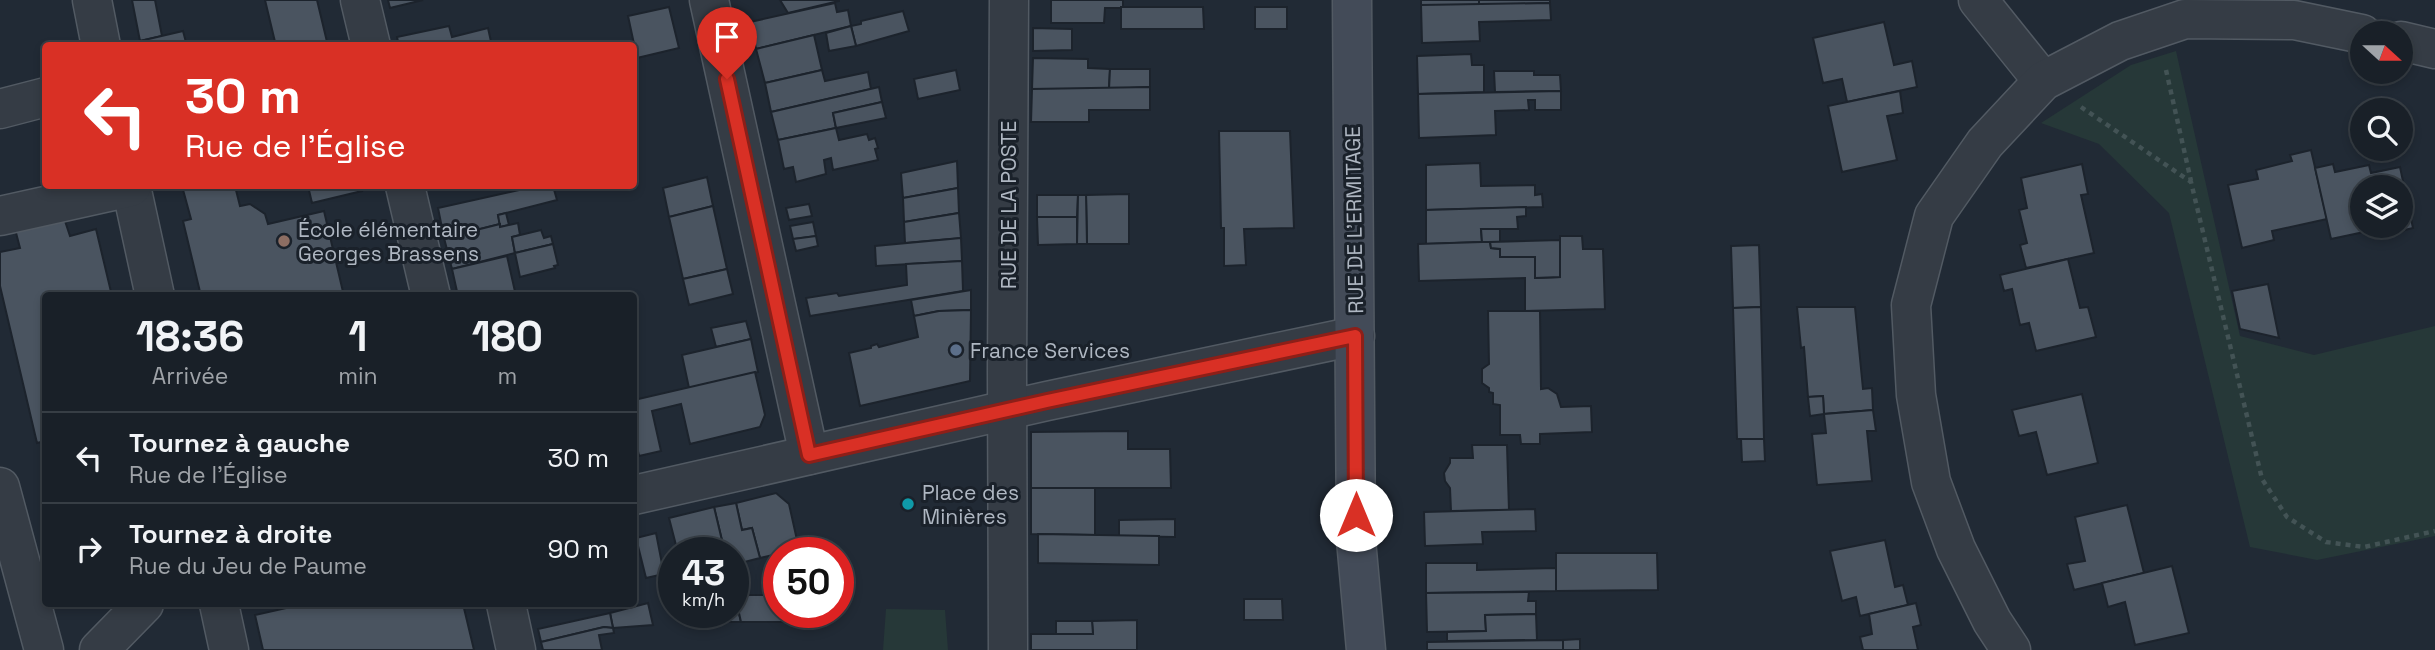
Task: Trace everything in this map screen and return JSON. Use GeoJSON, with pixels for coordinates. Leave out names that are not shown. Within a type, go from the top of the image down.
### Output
{"type":"FeatureCollection","features":[{"type":"Feature","properties":{"kind":"main road","name":"RUE DE L'ERMITAGE"},"geometry":{"type":"LineString","coordinates":[[1352,0],[1356,540],[1366,650]]}},
{"type":"Feature","properties":{"kind":"street"},"geometry":{"type":"LineString","coordinates":[[92,0],[100,42]]}},
{"type":"Feature","properties":{"kind":"street"},"geometry":{"type":"LineString","coordinates":[[360,0],[370,42]]}},
{"type":"Feature","properties":{"kind":"street"},"geometry":{"type":"LineString","coordinates":[[709,0],[809,455]]}},
{"type":"Feature","properties":{"kind":"street","name":"RUE DE LA POSTE"},"geometry":{"type":"LineString","coordinates":[[1009,0],[1009,650]]}},
{"type":"Feature","properties":{"kind":"street"},"geometry":{"type":"LineString","coordinates":[[1978,0],[2043,81]]}},
{"type":"Feature","properties":{"kind":"street"},"geometry":{"type":"LineString","coordinates":[[2040,650],[2001,636],[1956,549],[1931,482],[1916,395],[1911,305],[1934,216],[1985,143],[2043,81],[2120,41],[2185,19],[2294,20],[2350,32]]}},
{"type":"Feature","properties":{"kind":"street"},"geometry":{"type":"LineString","coordinates":[[2413,44],[2435,49]]}},
{"type":"Feature","properties":{"kind":"street"},"geometry":{"type":"LineString","coordinates":[[0,109],[42,98]]}},
{"type":"Feature","properties":{"kind":"street"},"geometry":{"type":"LineString","coordinates":[[0,216],[118,189]]}},
{"type":"Feature","properties":{"kind":"street"},"geometry":{"type":"LineString","coordinates":[[132,189],[154,292]]}},
{"type":"Feature","properties":{"kind":"street"},"geometry":{"type":"LineString","coordinates":[[406,189],[430,292]]}},
{"type":"Feature","properties":{"kind":"street"},"geometry":{"type":"LineString","coordinates":[[637,494],[1355,336]]}},
{"type":"Feature","properties":{"kind":"street"},"geometry":{"type":"LineString","coordinates":[[0,487],[44,650]]}},
{"type":"Feature","properties":{"kind":"street"},"geometry":{"type":"LineString","coordinates":[[99,650],[141,607]]}},
{"type":"Feature","properties":{"kind":"street"},"geometry":{"type":"LineString","coordinates":[[220,607],[229,650]]}},
{"type":"Feature","properties":{"kind":"street"},"geometry":{"type":"LineString","coordinates":[[507,607],[516,650]]}},
{"type":"Feature","properties":{"kind":"path"},"geometry":{"type":"LineString","coordinates":[[2156,27],[2262,479],[2287,517],[2326,542],[2364,547],[2435,531]]}},
{"type":"Feature","properties":{"kind":"path"},"geometry":{"type":"LineString","coordinates":[[2043,81],[2191,182]]}},
{"type":"Feature","properties":{"kind":"shaded area"},"geometry":{"type":"Polygon","coordinates":[[[2176,51],[2240,336],[2314,355],[2435,326],[2435,536],[2317,560],[2250,547],[2169,213],[2099,144],[2041,123],[2131,65],[2176,51]]]}},
{"type":"Feature","properties":{"kind":"shaded area"},"geometry":{"type":"Polygon","coordinates":[[[886,609],[945,610],[948,650],[883,650],[886,609]]]}},
{"type":"Feature","properties":{"kind":"building"},"geometry":{"type":"Polygon","coordinates":[[[132,0],[155,0],[162,36],[140,41],[132,0]]]}},
{"type":"Feature","properties":{"kind":"building"},"geometry":{"type":"Polygon","coordinates":[[[265,0],[317,0],[327,42],[275,42],[265,0]]]}},
{"type":"Feature","properties":{"kind":"building"},"geometry":{"type":"Polygon","coordinates":[[[388,0],[423,0],[390,8],[388,0]]]}},
{"type":"Feature","properties":{"kind":"building"},"geometry":{"type":"Polygon","coordinates":[[[780,0],[839,0],[839,1],[788,13],[780,0]]]}},
{"type":"Feature","properties":{"kind":"building"},"geometry":{"type":"Polygon","coordinates":[[[1051,0],[1123,0],[1123,8],[1105,8],[1104,23],[1051,23],[1051,0]]]}},
{"type":"Feature","properties":{"kind":"building"},"geometry":{"type":"Polygon","coordinates":[[[1421,0],[1479,0],[1479,5],[1421,5],[1421,0]]]}},
{"type":"Feature","properties":{"kind":"building"},"geometry":{"type":"Polygon","coordinates":[[[1479,0],[1550,0],[1550,3],[1479,5],[1479,0]]]}},
{"type":"Feature","properties":{"kind":"building"},"geometry":{"type":"Polygon","coordinates":[[[835,3],[837,12],[848,10],[851,26],[756,49],[750,22],[835,3]]]}},
{"type":"Feature","properties":{"kind":"building"},"geometry":{"type":"Polygon","coordinates":[[[1550,3],[1551,20],[1479,22],[1480,41],[1422,43],[1421,5],[1550,3]]]}},
{"type":"Feature","properties":{"kind":"building"},"geometry":{"type":"Polygon","coordinates":[[[669,7],[679,48],[637,58],[637,42],[634,42],[628,16],[669,7]]]}},
{"type":"Feature","properties":{"kind":"building"},"geometry":{"type":"Polygon","coordinates":[[[1121,7],[1203,7],[1204,29],[1121,29],[1121,7]]]}},
{"type":"Feature","properties":{"kind":"building"},"geometry":{"type":"Polygon","coordinates":[[[1255,7],[1287,7],[1287,29],[1255,29],[1255,7]]]}},
{"type":"Feature","properties":{"kind":"building"},"geometry":{"type":"Polygon","coordinates":[[[903,11],[909,31],[856,46],[851,26],[903,11]]]}},
{"type":"Feature","properties":{"kind":"building"},"geometry":{"type":"Polygon","coordinates":[[[1884,22],[1894,65],[1912,61],[1917,87],[1847,102],[1842,79],[1823,83],[1813,38],[1884,22]]]}},
{"type":"Feature","properties":{"kind":"building"},"geometry":{"type":"Polygon","coordinates":[[[449,26],[452,37],[488,28],[491,42],[398,42],[397,37],[449,26]]]}},
{"type":"Feature","properties":{"kind":"building"},"geometry":{"type":"Polygon","coordinates":[[[851,26],[856,46],[829,51],[826,33],[851,26]]]}},
{"type":"Feature","properties":{"kind":"building"},"geometry":{"type":"Polygon","coordinates":[[[1033,28],[1072,29],[1072,50],[1033,51],[1033,28]]]}},
{"type":"Feature","properties":{"kind":"building"},"geometry":{"type":"Polygon","coordinates":[[[183,31],[186,42],[140,42],[183,31]]]}},
{"type":"Feature","properties":{"kind":"building"},"geometry":{"type":"Polygon","coordinates":[[[814,35],[822,70],[765,83],[756,49],[814,35]]]}},
{"type":"Feature","properties":{"kind":"building"},"geometry":{"type":"Polygon","coordinates":[[[1471,54],[1472,65],[1484,65],[1484,92],[1418,94],[1417,56],[1471,54]]]}},
{"type":"Feature","properties":{"kind":"building"},"geometry":{"type":"Polygon","coordinates":[[[1033,58],[1088,59],[1088,68],[1110,69],[1109,89],[1032,89],[1033,58]]]}},
{"type":"Feature","properties":{"kind":"building"},"geometry":{"type":"Polygon","coordinates":[[[1110,69],[1150,69],[1150,87],[1109,89],[1110,69]]]}},
{"type":"Feature","properties":{"kind":"building"},"geometry":{"type":"Polygon","coordinates":[[[822,70],[825,81],[868,72],[871,89],[771,112],[765,83],[822,70]]]}},
{"type":"Feature","properties":{"kind":"building"},"geometry":{"type":"Polygon","coordinates":[[[956,70],[960,90],[918,99],[914,79],[956,70]]]}},
{"type":"Feature","properties":{"kind":"building"},"geometry":{"type":"Polygon","coordinates":[[[1494,71],[1534,71],[1534,75],[1560,75],[1561,91],[1495,92],[1494,71]]]}},
{"type":"Feature","properties":{"kind":"building"},"geometry":{"type":"Polygon","coordinates":[[[879,87],[882,102],[833,113],[836,128],[778,140],[771,112],[879,87]]]}},
{"type":"Feature","properties":{"kind":"building"},"geometry":{"type":"Polygon","coordinates":[[[1150,87],[1150,110],[1089,110],[1089,122],[1031,122],[1032,89],[1150,87]]]}},
{"type":"Feature","properties":{"kind":"building"},"geometry":{"type":"Polygon","coordinates":[[[1561,91],[1561,110],[1535,110],[1535,100],[1528,100],[1529,110],[1495,111],[1496,135],[1419,138],[1418,94],[1561,91]]]}},
{"type":"Feature","properties":{"kind":"building"},"geometry":{"type":"Polygon","coordinates":[[[1900,91],[1903,113],[1887,116],[1897,160],[1842,172],[1828,106],[1900,91]]]}},
{"type":"Feature","properties":{"kind":"building"},"geometry":{"type":"Polygon","coordinates":[[[882,102],[886,118],[836,128],[833,113],[882,102]]]}},
{"type":"Feature","properties":{"kind":"building"},"geometry":{"type":"Polygon","coordinates":[[[836,128],[839,140],[867,134],[869,140],[875,138],[878,160],[833,170],[831,158],[824,160],[826,174],[796,182],[793,167],[784,169],[778,140],[836,128]]]}},
{"type":"Feature","properties":{"kind":"building"},"geometry":{"type":"Polygon","coordinates":[[[1219,131],[1290,131],[1294,228],[1244,229],[1246,265],[1224,266],[1219,131]]]}},
{"type":"Feature","properties":{"kind":"building"},"geometry":{"type":"Polygon","coordinates":[[[2311,150],[2327,219],[2272,231],[2274,240],[2242,248],[2228,185],[2258,179],[2256,170],[2292,161],[2290,155],[2311,150]]]}},
{"type":"Feature","properties":{"kind":"building"},"geometry":{"type":"Polygon","coordinates":[[[957,161],[958,188],[903,198],[901,173],[957,161]]]}},
{"type":"Feature","properties":{"kind":"building"},"geometry":{"type":"Polygon","coordinates":[[[1480,163],[1481,186],[1535,185],[1535,195],[1542,194],[1543,207],[1426,210],[1426,165],[1480,163]]]}},
{"type":"Feature","properties":{"kind":"building"},"geometry":{"type":"Polygon","coordinates":[[[2082,164],[2088,194],[2081,195],[2094,253],[2026,268],[2020,245],[2027,243],[2019,210],[2027,208],[2021,178],[2082,164]]]}},
{"type":"Feature","properties":{"kind":"building"},"geometry":{"type":"Polygon","coordinates":[[[2333,164],[2335,172],[2369,165],[2371,173],[2400,167],[2402,175],[2350,175],[2350,235],[2331,239],[2315,168],[2333,164]]]}},
{"type":"Feature","properties":{"kind":"building"},"geometry":{"type":"Polygon","coordinates":[[[707,177],[713,206],[669,217],[663,188],[707,177]]]}},
{"type":"Feature","properties":{"kind":"building"},"geometry":{"type":"Polygon","coordinates":[[[958,188],[959,213],[904,222],[903,198],[958,188]]]}},
{"type":"Feature","properties":{"kind":"building","name":"École élémentaire Georges Brassens"},"geometry":{"type":"Polygon","coordinates":[[[183,189],[236,189],[240,206],[250,204],[265,214],[268,224],[324,211],[343,292],[200,292],[183,221],[191,219],[183,189]]]}},
{"type":"Feature","properties":{"kind":"building"},"geometry":{"type":"Polygon","coordinates":[[[309,189],[362,191],[312,203],[309,189]]]}},
{"type":"Feature","properties":{"kind":"building"},"geometry":{"type":"Polygon","coordinates":[[[524,189],[554,189],[557,200],[498,215],[500,224],[444,238],[438,208],[524,189]]]}},
{"type":"Feature","properties":{"kind":"building"},"geometry":{"type":"Polygon","coordinates":[[[1129,194],[1129,244],[1087,244],[1086,195],[1129,194]]]}},
{"type":"Feature","properties":{"kind":"building"},"geometry":{"type":"Polygon","coordinates":[[[1037,195],[1078,195],[1077,217],[1037,217],[1037,195]]]}},
{"type":"Feature","properties":{"kind":"building"},"geometry":{"type":"Polygon","coordinates":[[[1078,195],[1086,195],[1087,244],[1077,244],[1078,195]]]}},
{"type":"Feature","properties":{"kind":"building"},"geometry":{"type":"Polygon","coordinates":[[[809,204],[812,216],[789,220],[786,208],[809,204]]]}},
{"type":"Feature","properties":{"kind":"building"},"geometry":{"type":"Polygon","coordinates":[[[713,206],[727,269],[683,279],[669,217],[713,206]]]}},
{"type":"Feature","properties":{"kind":"building"},"geometry":{"type":"Polygon","coordinates":[[[1526,207],[1526,216],[1517,217],[1518,229],[1481,229],[1482,242],[1426,244],[1426,210],[1526,207]]]}},
{"type":"Feature","properties":{"kind":"building"},"geometry":{"type":"Polygon","coordinates":[[[506,213],[509,225],[500,227],[498,215],[506,213]]]}},
{"type":"Feature","properties":{"kind":"building"},"geometry":{"type":"Polygon","coordinates":[[[959,213],[961,238],[905,243],[904,222],[959,213]]]}},
{"type":"Feature","properties":{"kind":"building"},"geometry":{"type":"Polygon","coordinates":[[[1037,217],[1077,217],[1077,244],[1038,245],[1037,217]]]}},
{"type":"Feature","properties":{"kind":"building"},"geometry":{"type":"Polygon","coordinates":[[[64,218],[70,236],[96,229],[111,292],[42,292],[42,447],[41,442],[37,443],[0,286],[0,252],[20,248],[15,229],[64,218]]]}},
{"type":"Feature","properties":{"kind":"building"},"geometry":{"type":"Polygon","coordinates":[[[813,222],[816,236],[793,239],[790,226],[813,222]]]}},
{"type":"Feature","properties":{"kind":"building"},"geometry":{"type":"Polygon","coordinates":[[[518,223],[520,235],[512,237],[515,253],[452,269],[444,238],[500,224],[500,227],[518,223]]]}},
{"type":"Feature","properties":{"kind":"building"},"geometry":{"type":"Polygon","coordinates":[[[1481,229],[1500,229],[1500,242],[1482,242],[1481,229]]]}},
{"type":"Feature","properties":{"kind":"building"},"geometry":{"type":"Polygon","coordinates":[[[541,230],[544,238],[551,236],[553,244],[515,253],[512,237],[541,230]]]}},
{"type":"Feature","properties":{"kind":"building"},"geometry":{"type":"Polygon","coordinates":[[[816,236],[818,246],[796,251],[793,239],[816,236]]]}},
{"type":"Feature","properties":{"kind":"building"},"geometry":{"type":"Polygon","coordinates":[[[1560,236],[1582,236],[1583,249],[1603,249],[1605,309],[1525,311],[1525,278],[1419,281],[1418,244],[1482,242],[1490,242],[1491,248],[1500,249],[1500,257],[1535,257],[1535,278],[1560,277],[1560,236]]]}},
{"type":"Feature","properties":{"kind":"building"},"geometry":{"type":"Polygon","coordinates":[[[961,238],[962,261],[876,266],[875,246],[961,238]]]}},
{"type":"Feature","properties":{"kind":"building"},"geometry":{"type":"Polygon","coordinates":[[[1560,240],[1560,277],[1535,278],[1535,257],[1500,257],[1500,249],[1491,248],[1490,242],[1560,240]]]}},
{"type":"Feature","properties":{"kind":"building"},"geometry":{"type":"Polygon","coordinates":[[[553,244],[558,265],[554,266],[555,268],[520,277],[515,253],[553,244]]]}},
{"type":"Feature","properties":{"kind":"building"},"geometry":{"type":"Polygon","coordinates":[[[1759,245],[1761,307],[1733,308],[1731,246],[1759,245]]]}},
{"type":"Feature","properties":{"kind":"building"},"geometry":{"type":"Polygon","coordinates":[[[507,256],[515,292],[457,292],[452,269],[507,256]]]}},
{"type":"Feature","properties":{"kind":"building"},"geometry":{"type":"Polygon","coordinates":[[[2068,259],[2080,308],[2088,307],[2096,337],[2036,351],[2029,323],[2020,325],[2012,289],[2004,291],[2000,275],[2068,259]]]}},
{"type":"Feature","properties":{"kind":"building"},"geometry":{"type":"Polygon","coordinates":[[[962,261],[963,291],[810,316],[806,298],[837,293],[839,296],[907,285],[906,264],[962,261]]]}},
{"type":"Feature","properties":{"kind":"building"},"geometry":{"type":"Polygon","coordinates":[[[727,269],[733,294],[689,305],[683,279],[727,269]]]}},
{"type":"Feature","properties":{"kind":"building"},"geometry":{"type":"Polygon","coordinates":[[[2268,284],[2279,338],[2240,329],[2232,291],[2268,284]]]}},
{"type":"Feature","properties":{"kind":"building"},"geometry":{"type":"Polygon","coordinates":[[[971,290],[971,310],[939,311],[914,316],[911,300],[971,290]]]}},
{"type":"Feature","properties":{"kind":"building"},"geometry":{"type":"Polygon","coordinates":[[[1761,307],[1764,439],[1737,439],[1733,308],[1761,307]]]}},
{"type":"Feature","properties":{"kind":"building"},"geometry":{"type":"Polygon","coordinates":[[[1797,307],[1855,307],[1863,389],[1872,388],[1873,410],[1824,414],[1823,396],[1808,397],[1797,307]]]}},
{"type":"Feature","properties":{"kind":"building"},"geometry":{"type":"Polygon","coordinates":[[[971,310],[970,381],[860,406],[849,353],[877,344],[879,347],[918,337],[914,316],[939,311],[971,310]]]}},
{"type":"Feature","properties":{"kind":"building"},"geometry":{"type":"Polygon","coordinates":[[[1488,311],[1540,311],[1541,389],[1548,388],[1557,394],[1561,407],[1591,406],[1592,432],[1540,434],[1540,444],[1521,444],[1520,435],[1500,435],[1500,405],[1493,404],[1493,393],[1482,383],[1482,369],[1489,364],[1488,311]]]}},
{"type":"Feature","properties":{"kind":"building"},"geometry":{"type":"Polygon","coordinates":[[[746,321],[751,339],[716,347],[711,328],[746,321]]]}},
{"type":"Feature","properties":{"kind":"building"},"geometry":{"type":"Polygon","coordinates":[[[751,339],[758,372],[689,388],[682,355],[751,339]]]}},
{"type":"Feature","properties":{"kind":"building"},"geometry":{"type":"Polygon","coordinates":[[[755,372],[765,415],[760,427],[690,444],[681,404],[652,411],[661,451],[639,456],[637,399],[755,372]]]}},
{"type":"Feature","properties":{"kind":"building"},"geometry":{"type":"Polygon","coordinates":[[[2082,394],[2098,463],[2047,475],[2036,432],[2019,436],[2012,410],[2082,394]]]}},
{"type":"Feature","properties":{"kind":"building"},"geometry":{"type":"Polygon","coordinates":[[[1823,396],[1824,414],[1810,416],[1808,397],[1823,396]]]}},
{"type":"Feature","properties":{"kind":"building"},"geometry":{"type":"Polygon","coordinates":[[[1873,410],[1876,431],[1867,431],[1872,481],[1817,485],[1812,434],[1826,433],[1824,414],[1873,410]]]}},
{"type":"Feature","properties":{"kind":"building"},"geometry":{"type":"Polygon","coordinates":[[[1128,431],[1128,449],[1170,449],[1171,488],[1031,488],[1031,432],[1128,431]]]}},
{"type":"Feature","properties":{"kind":"building"},"geometry":{"type":"Polygon","coordinates":[[[1741,439],[1764,439],[1765,461],[1742,462],[1741,439]]]}},
{"type":"Feature","properties":{"kind":"building"},"geometry":{"type":"Polygon","coordinates":[[[1472,445],[1507,445],[1509,510],[1451,511],[1450,488],[1444,473],[1450,458],[1473,458],[1472,445]]]}},
{"type":"Feature","properties":{"kind":"building"},"geometry":{"type":"Polygon","coordinates":[[[1031,488],[1095,488],[1095,535],[1031,534],[1031,488]]]}},
{"type":"Feature","properties":{"kind":"building"},"geometry":{"type":"Polygon","coordinates":[[[776,493],[789,504],[796,537],[763,537],[763,557],[760,558],[752,528],[742,530],[736,503],[776,493]]]}},
{"type":"Feature","properties":{"kind":"building"},"geometry":{"type":"Polygon","coordinates":[[[736,503],[742,530],[752,528],[760,558],[749,561],[749,537],[721,537],[714,507],[736,503]]]}},
{"type":"Feature","properties":{"kind":"building"},"geometry":{"type":"Polygon","coordinates":[[[2127,505],[2144,573],[2074,590],[2067,564],[2085,561],[2075,517],[2127,505]]]}},
{"type":"Feature","properties":{"kind":"building"},"geometry":{"type":"Polygon","coordinates":[[[714,507],[721,537],[674,537],[669,518],[714,507]]]}},
{"type":"Feature","properties":{"kind":"building"},"geometry":{"type":"Polygon","coordinates":[[[1535,509],[1536,531],[1482,532],[1483,544],[1425,546],[1424,512],[1535,509]]]}},
{"type":"Feature","properties":{"kind":"building"},"geometry":{"type":"Polygon","coordinates":[[[1175,519],[1175,537],[1119,536],[1119,520],[1175,519]]]}},
{"type":"Feature","properties":{"kind":"building"},"geometry":{"type":"Polygon","coordinates":[[[656,533],[658,575],[646,578],[637,538],[656,533]]]}},
{"type":"Feature","properties":{"kind":"building"},"geometry":{"type":"Polygon","coordinates":[[[1038,534],[1159,536],[1159,565],[1038,563],[1038,534]]]}},
{"type":"Feature","properties":{"kind":"building"},"geometry":{"type":"Polygon","coordinates":[[[1885,540],[1895,587],[1903,585],[1908,605],[1860,616],[1856,597],[1842,601],[1830,551],[1885,540]]]}},
{"type":"Feature","properties":{"kind":"building"},"geometry":{"type":"Polygon","coordinates":[[[1556,553],[1657,553],[1658,590],[1556,591],[1556,553]]]}},
{"type":"Feature","properties":{"kind":"building"},"geometry":{"type":"Polygon","coordinates":[[[1426,563],[1477,563],[1477,570],[1556,568],[1556,591],[1426,593],[1426,563]]]}},
{"type":"Feature","properties":{"kind":"building"},"geometry":{"type":"Polygon","coordinates":[[[2172,566],[2189,633],[2135,645],[2125,602],[2108,607],[2102,583],[2172,566]]]}},
{"type":"Feature","properties":{"kind":"building"},"geometry":{"type":"Polygon","coordinates":[[[1529,592],[1528,601],[1536,601],[1536,614],[1485,615],[1486,631],[1427,632],[1426,593],[1529,592]]]}},
{"type":"Feature","properties":{"kind":"building"},"geometry":{"type":"Polygon","coordinates":[[[749,595],[763,595],[763,622],[749,622],[749,595]]]}},
{"type":"Feature","properties":{"kind":"building"},"geometry":{"type":"Polygon","coordinates":[[[1244,599],[1282,599],[1283,620],[1244,620],[1244,599]]]}},
{"type":"Feature","properties":{"kind":"building"},"geometry":{"type":"Polygon","coordinates":[[[648,603],[653,625],[613,628],[610,613],[648,603]]]}},
{"type":"Feature","properties":{"kind":"building"},"geometry":{"type":"Polygon","coordinates":[[[1916,603],[1921,625],[1913,627],[1918,650],[1863,650],[1860,637],[1872,634],[1869,614],[1916,603]]]}},
{"type":"Feature","properties":{"kind":"building"},"geometry":{"type":"Polygon","coordinates":[[[291,607],[464,607],[474,650],[263,650],[255,615],[291,607]]]}},
{"type":"Feature","properties":{"kind":"building"},"geometry":{"type":"Polygon","coordinates":[[[610,613],[613,628],[604,627],[541,642],[538,629],[610,613]]]}},
{"type":"Feature","properties":{"kind":"building"},"geometry":{"type":"Polygon","coordinates":[[[1536,614],[1537,640],[1447,641],[1447,632],[1486,631],[1485,615],[1536,614]]]}},
{"type":"Feature","properties":{"kind":"building"},"geometry":{"type":"Polygon","coordinates":[[[1137,620],[1137,650],[1031,650],[1031,634],[1093,634],[1092,621],[1137,620]]]}},
{"type":"Feature","properties":{"kind":"building"},"geometry":{"type":"Polygon","coordinates":[[[1056,621],[1092,621],[1093,634],[1056,634],[1056,621]]]}},
{"type":"Feature","properties":{"kind":"building"},"geometry":{"type":"Polygon","coordinates":[[[604,627],[613,628],[614,633],[599,635],[602,650],[543,650],[541,642],[604,627]]]}},
{"type":"Feature","properties":{"kind":"building"},"geometry":{"type":"Polygon","coordinates":[[[1580,639],[1580,650],[1563,650],[1563,640],[1580,639]]]}},
{"type":"Feature","properties":{"kind":"building"},"geometry":{"type":"Polygon","coordinates":[[[1563,640],[1563,650],[1427,650],[1427,642],[1563,640]]]}},
{"type":"Feature","properties":{"kind":"place","name":"École élémentaire Georges Brassens"},"geometry":{"type":"Point","coordinates":[284,241]}},
{"type":"Feature","properties":{"kind":"place","name":"France Services"},"geometry":{"type":"Point","coordinates":[956,350]}},
{"type":"Feature","properties":{"kind":"place","name":"Place des Minières"},"geometry":{"type":"Point","coordinates":[908,504]}},
{"type":"Feature","properties":{"kind":"route"},"geometry":{"type":"LineString","coordinates":[[727,79],[809,455],[1355,336],[1356,515]]}}]}
